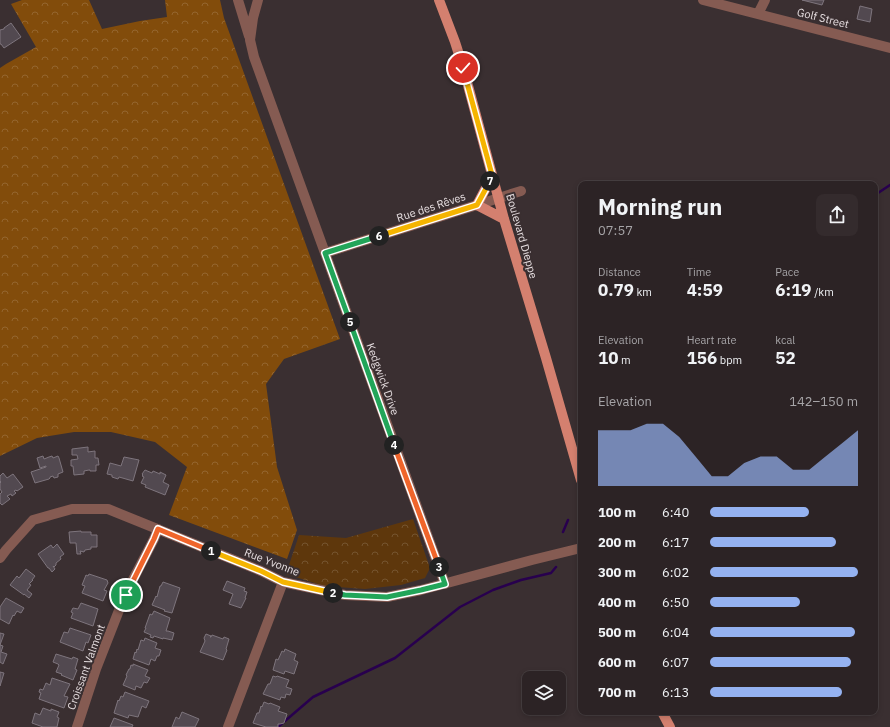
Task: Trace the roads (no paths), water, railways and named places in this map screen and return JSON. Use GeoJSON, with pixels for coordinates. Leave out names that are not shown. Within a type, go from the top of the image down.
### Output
{"type":"FeatureCollection","features":[{"type":"Feature","properties":{"kind":"main road","name":"Boulevard Dieppe"},"geometry":{"type":"LineString","coordinates":[[439,0],[463,68],[504,219],[578,470]]}},
{"type":"Feature","properties":{"kind":"main road"},"geometry":{"type":"LineString","coordinates":[[492,175],[477,205],[504,219]]}},
{"type":"Feature","properties":{"kind":"main road"},"geometry":{"type":"LineString","coordinates":[[664,715],[670,727]]}},
{"type":"Feature","properties":{"kind":"street"},"geometry":{"type":"LineString","coordinates":[[238,0],[250,40]]}},
{"type":"Feature","properties":{"kind":"street","name":"Kedgwick Drive"},"geometry":{"type":"LineString","coordinates":[[258,0],[253,18],[250,40],[254,57],[445,584]]}},
{"type":"Feature","properties":{"kind":"street","name":"Golf Street"},"geometry":{"type":"LineString","coordinates":[[703,0],[890,48]]}},
{"type":"Feature","properties":{"kind":"street"},"geometry":{"type":"LineString","coordinates":[[758,14],[765,0]]}},
{"type":"Feature","properties":{"kind":"street","name":"Rue des Rêves"},"geometry":{"type":"LineString","coordinates":[[325,253],[521,191]]}},
{"type":"Feature","properties":{"kind":"street","name":"Rue Yvonne"},"geometry":{"type":"LineString","coordinates":[[0,558],[33,520],[72,509],[108,509],[261,571],[283,582],[345,595],[387,597],[445,584],[578,549]]}},
{"type":"Feature","properties":{"kind":"street","name":"Croissant Valmont"},"geometry":{"type":"LineString","coordinates":[[77,727],[96,669],[126,595],[158,529]]}},
{"type":"Feature","properties":{"kind":"street"},"geometry":{"type":"LineString","coordinates":[[228,727],[283,582]]}},
{"type":"Feature","properties":{"kind":"waterway"},"geometry":{"type":"LineString","coordinates":[[878,193],[890,185]]}},
{"type":"Feature","properties":{"kind":"waterway"},"geometry":{"type":"LineString","coordinates":[[563,532],[568,520]]}},
{"type":"Feature","properties":{"kind":"waterway"},"geometry":{"type":"LineString","coordinates":[[278,727],[313,697],[395,658],[460,607],[493,590],[521,580],[551,573],[556,567]]}}]}
